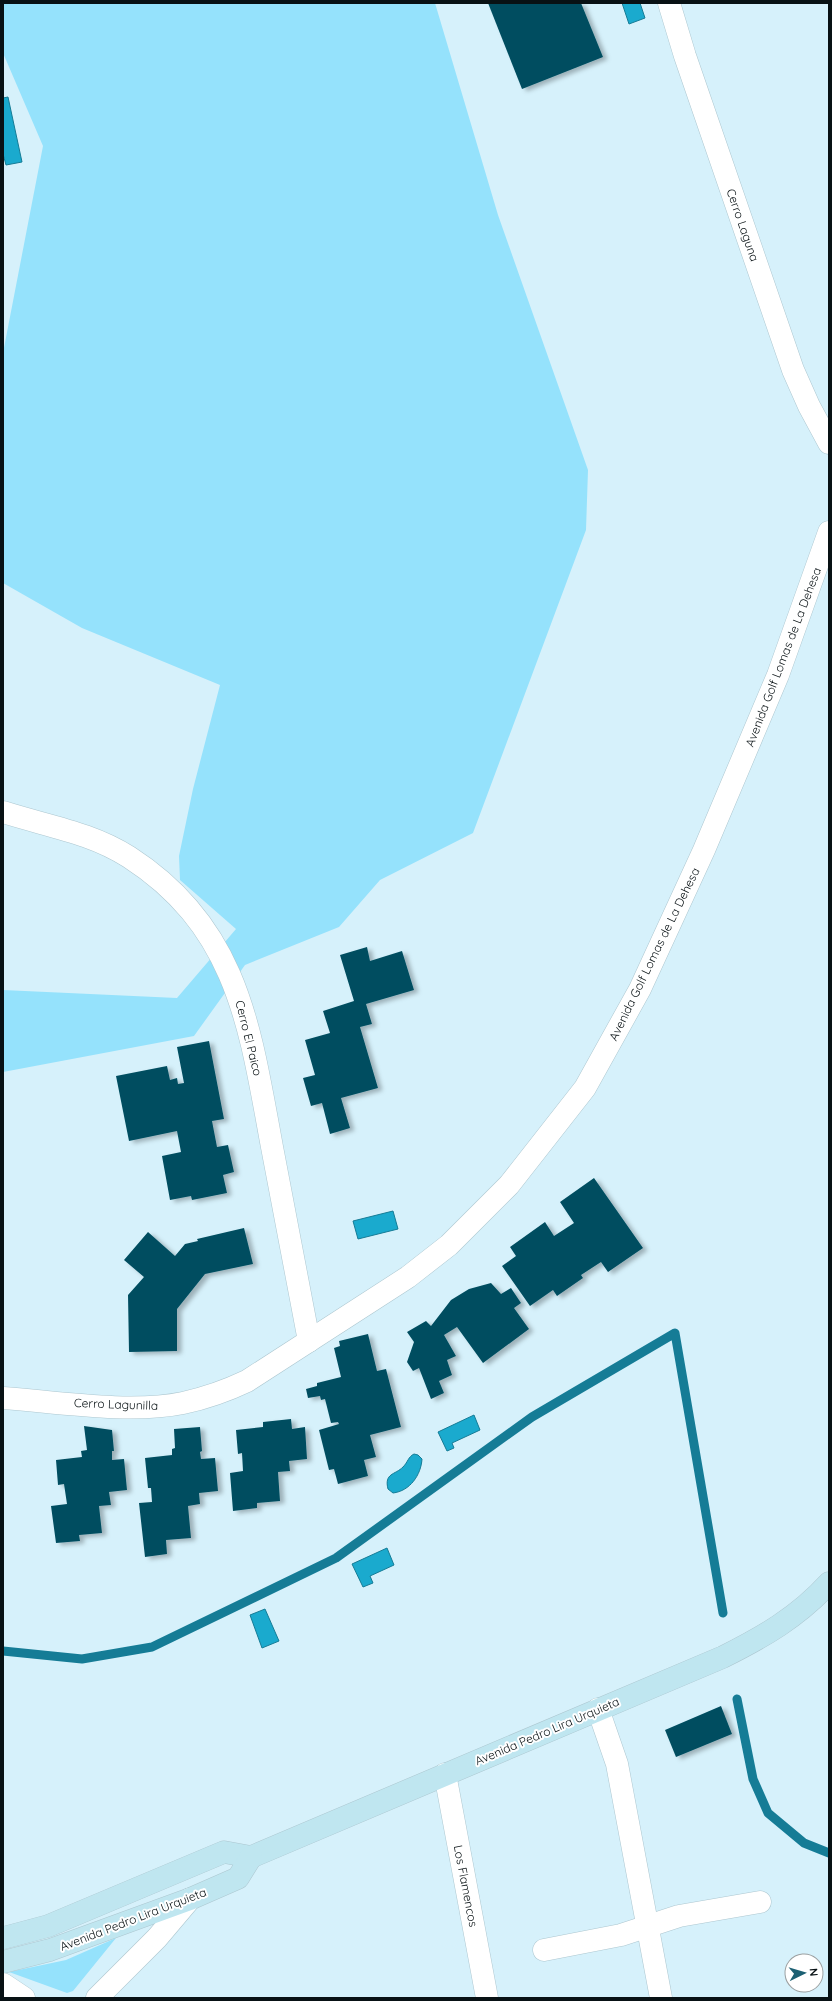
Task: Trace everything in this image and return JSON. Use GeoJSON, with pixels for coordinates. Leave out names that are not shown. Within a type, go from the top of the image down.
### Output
{"type":"FeatureCollection","features":[{"type":"Feature","properties":{"kind":"main road","name":"Avenida Pedro Lira Urquieta"},"geometry":{"type":"LineString","coordinates":[[3,1938],[48,1926],[224,1852],[251,1857],[723,1657],[762,1638],[790,1619],[825,1591]]}},
{"type":"Feature","properties":{"kind":"main road","name":"Avenida Pedro Lira Urquieta"},"geometry":{"type":"LineString","coordinates":[[3,1962],[50,1950],[190,1899],[238,1878],[251,1857]]}},
{"type":"Feature","properties":{"kind":"street","name":"Cerro Laguna"},"geometry":{"type":"LineString","coordinates":[[669,3],[688,64],[790,363],[809,406],[829,443]]}},
{"type":"Feature","properties":{"kind":"street","name":"Avenida Golf Lomas de La Dehesa"},"geometry":{"type":"LineString","coordinates":[[309,1341],[408,1277],[455,1239],[509,1185],[585,1088],[640,989],[704,850],[778,674],[829,532]]}},
{"type":"Feature","properties":{"kind":"street","name":"Cerro El Paico"},"geometry":{"type":"LineString","coordinates":[[3,812],[82,834],[128,856],[146,868],[181,900],[212,941],[236,990],[252,1041],[309,1341]]}},
{"type":"Feature","properties":{"kind":"street","name":"Cerro Lagunilla"},"geometry":{"type":"LineString","coordinates":[[3,1398],[116,1407],[149,1407],[182,1404],[220,1393],[247,1381],[309,1341]]}},
{"type":"Feature","properties":{"kind":"street"},"geometry":{"type":"LineString","coordinates":[[598,1709],[617,1764],[662,1998]]}},
{"type":"Feature","properties":{"kind":"street","name":"Los Flamencos"},"geometry":{"type":"LineString","coordinates":[[444,1774],[487,1998]]}},
{"type":"Feature","properties":{"kind":"street"},"geometry":{"type":"LineString","coordinates":[[97,1998],[157,1938],[190,1899]]}},
{"type":"Feature","properties":{"kind":"street"},"geometry":{"type":"LineString","coordinates":[[544,1950],[621,1935],[679,1916],[760,1902]]}},
{"type":"Feature","properties":{"kind":"street"},"geometry":{"type":"LineString","coordinates":[[3,1984],[24,1998]]}},
{"type":"Feature","properties":{"kind":"shaded area"},"geometry":{"type":"Polygon","coordinates":[[[3,3],[435,3],[498,215],[588,470],[586,530],[473,833],[380,880],[339,927],[245,965],[194,1036],[3,1072],[3,990],[177,998],[236,929],[180,880],[179,856],[193,789],[220,685],[82,628],[3,583],[3,353],[43,146],[3,53],[3,3]]]}},
{"type":"Feature","properties":{"kind":"shaded area"},"geometry":{"type":"Polygon","coordinates":[[[622,3],[640,3],[645,18],[629,24],[622,3]]]}},
{"type":"Feature","properties":{"kind":"shaded area"},"geometry":{"type":"Polygon","coordinates":[[[8,97],[22,162],[6,165],[3,154],[3,98],[8,97]]]}},
{"type":"Feature","properties":{"kind":"shaded area"},"geometry":{"type":"Polygon","coordinates":[[[393,1211],[398,1229],[358,1239],[353,1221],[393,1211]]]}},
{"type":"Feature","properties":{"kind":"shaded area"},"geometry":{"type":"Polygon","coordinates":[[[474,1415],[480,1430],[452,1443],[454,1448],[447,1451],[438,1432],[474,1415]]]}},
{"type":"Feature","properties":{"kind":"shaded area"},"geometry":{"type":"Polygon","coordinates":[[[414,1454],[418,1455],[422,1459],[417,1476],[405,1489],[393,1493],[388,1489],[387,1484],[389,1477],[400,1470],[414,1454]]]}},
{"type":"Feature","properties":{"kind":"shaded area"},"geometry":{"type":"Polygon","coordinates":[[[387,1548],[394,1565],[370,1576],[373,1583],[363,1587],[352,1564],[387,1548]]]}},
{"type":"Feature","properties":{"kind":"shaded area"},"geometry":{"type":"Polygon","coordinates":[[[265,1609],[279,1641],[262,1648],[250,1615],[265,1609]]]}},
{"type":"Feature","properties":{"kind":"shaded area"},"geometry":{"type":"Polygon","coordinates":[[[116,1938],[73,1991],[67,1993],[9,1972],[66,1960],[116,1938]]]}},
{"type":"Feature","properties":{"kind":"building"},"geometry":{"type":"Polygon","coordinates":[[[488,3],[581,3],[603,57],[522,89],[488,3]]]}},
{"type":"Feature","properties":{"kind":"building"},"geometry":{"type":"Polygon","coordinates":[[[367,947],[370,961],[402,951],[414,990],[366,1004],[372,1024],[360,1027],[378,1088],[341,1098],[350,1128],[330,1134],[322,1103],[311,1106],[303,1078],[315,1075],[305,1040],[330,1033],[323,1011],[354,1001],[340,955],[367,947]]]}},
{"type":"Feature","properties":{"kind":"building"},"geometry":{"type":"Polygon","coordinates":[[[209,1041],[224,1119],[212,1121],[217,1147],[228,1145],[234,1172],[223,1175],[227,1193],[192,1200],[191,1196],[170,1200],[162,1156],[181,1152],[177,1131],[129,1141],[116,1076],[167,1066],[170,1080],[177,1078],[178,1084],[184,1083],[177,1047],[209,1041]]]}},
{"type":"Feature","properties":{"kind":"building"},"geometry":{"type":"Polygon","coordinates":[[[594,1178],[643,1248],[608,1272],[601,1262],[581,1275],[583,1278],[557,1296],[553,1290],[530,1306],[502,1266],[516,1256],[510,1247],[545,1222],[554,1236],[574,1223],[560,1202],[594,1178]]]}},
{"type":"Feature","properties":{"kind":"building"},"geometry":{"type":"Polygon","coordinates":[[[244,1228],[253,1264],[205,1274],[177,1309],[177,1351],[129,1352],[128,1295],[144,1277],[124,1260],[148,1232],[175,1256],[185,1244],[198,1241],[197,1239],[244,1228]]]}},
{"type":"Feature","properties":{"kind":"building"},"geometry":{"type":"Polygon","coordinates":[[[491,1283],[501,1294],[511,1288],[521,1303],[514,1308],[529,1329],[483,1363],[457,1327],[444,1335],[456,1356],[447,1360],[452,1375],[439,1381],[444,1393],[431,1399],[419,1368],[413,1371],[407,1362],[414,1342],[407,1332],[426,1321],[431,1326],[451,1300],[469,1289],[491,1283]]]}},
{"type":"Feature","properties":{"kind":"building"},"geometry":{"type":"Polygon","coordinates":[[[368,1334],[377,1371],[386,1369],[401,1427],[370,1435],[376,1457],[364,1460],[368,1476],[338,1484],[334,1469],[329,1470],[319,1430],[339,1424],[338,1422],[331,1423],[325,1399],[321,1400],[320,1396],[308,1398],[306,1389],[317,1386],[317,1383],[341,1377],[334,1348],[340,1346],[339,1341],[368,1334]]]}},
{"type":"Feature","properties":{"kind":"building"},"geometry":{"type":"Polygon","coordinates":[[[291,1419],[292,1429],[305,1427],[307,1459],[289,1461],[290,1471],[278,1472],[280,1501],[257,1503],[257,1508],[233,1511],[230,1473],[243,1471],[242,1453],[238,1454],[236,1430],[263,1427],[263,1422],[291,1419]]]}},
{"type":"Feature","properties":{"kind":"building"},"geometry":{"type":"Polygon","coordinates":[[[84,1426],[112,1430],[114,1451],[112,1451],[112,1460],[124,1459],[127,1490],[109,1492],[111,1505],[99,1506],[102,1533],[79,1535],[80,1541],[56,1543],[51,1506],[67,1504],[64,1484],[58,1485],[56,1460],[82,1457],[81,1451],[87,1450],[84,1426]]]}},
{"type":"Feature","properties":{"kind":"building"},"geometry":{"type":"Polygon","coordinates":[[[200,1427],[202,1451],[200,1452],[201,1459],[215,1458],[218,1491],[199,1493],[200,1504],[188,1506],[191,1538],[166,1540],[167,1554],[145,1557],[139,1503],[152,1502],[151,1488],[148,1488],[145,1458],[172,1455],[172,1449],[175,1448],[174,1429],[200,1427]]]}},
{"type":"Feature","properties":{"kind":"building"},"geometry":{"type":"Polygon","coordinates":[[[721,1706],[732,1734],[676,1757],[665,1730],[721,1706]]]}},
{"type":"Feature","properties":{"kind":"waterway"},"geometry":{"type":"LineString","coordinates":[[3,1651],[82,1659],[152,1647],[336,1558],[532,1417],[675,1333],[723,1613]]}},
{"type":"Feature","properties":{"kind":"waterway"},"geometry":{"type":"LineString","coordinates":[[737,1699],[753,1779],[768,1813],[804,1843],[829,1853]]}}]}
